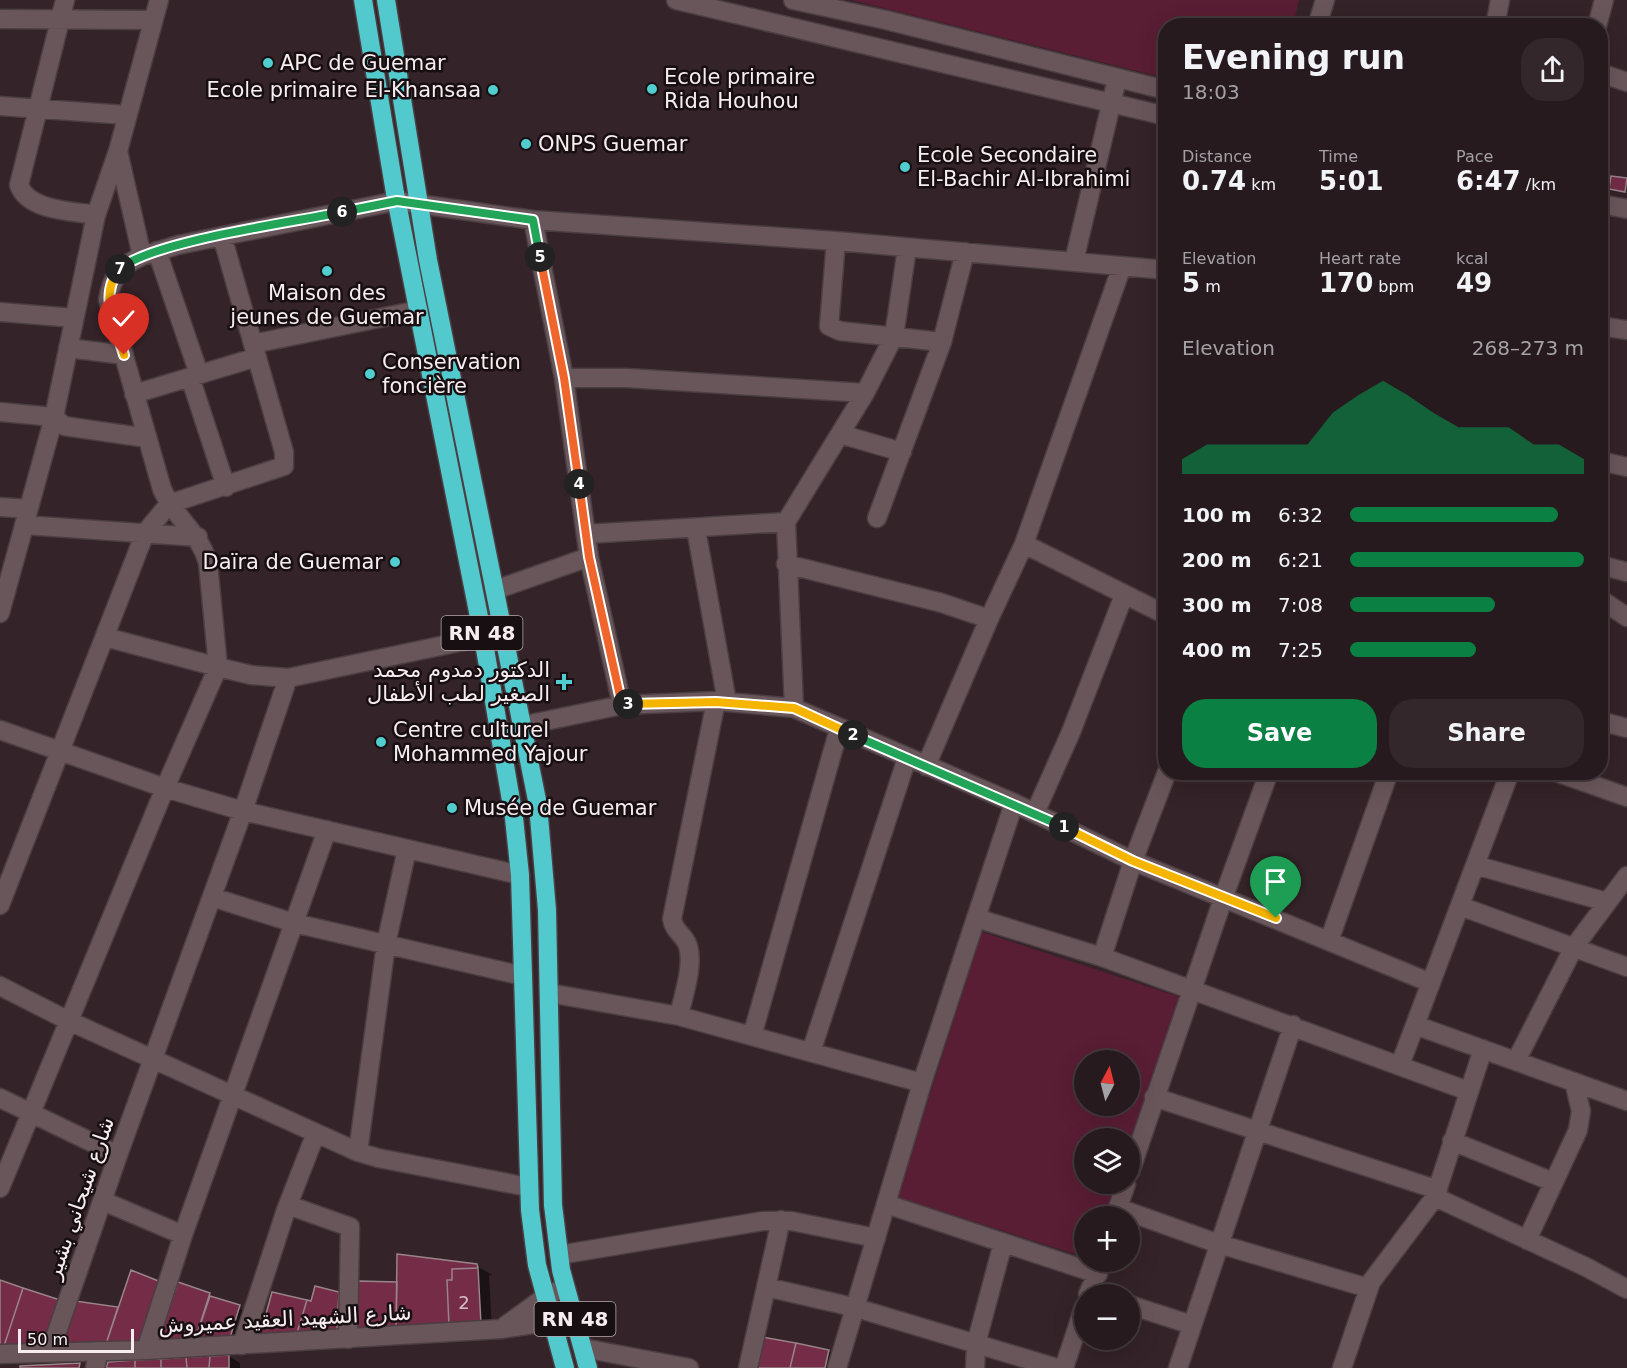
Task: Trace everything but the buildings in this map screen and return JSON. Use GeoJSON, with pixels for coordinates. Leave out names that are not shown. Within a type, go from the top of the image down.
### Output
{"type":"FeatureCollection","features":[{"type":"Feature","properties":{"kind":"highway","name":"RN 48"},"geometry":{"type":"LineString","coordinates":[[363,0],[397,201],[483,637],[514,818],[520,875],[528,1187],[534,1244],[544,1297],[565,1368]]}},
{"type":"Feature","properties":{"kind":"highway","name":"RN 48"},"geometry":{"type":"LineString","coordinates":[[386,0],[419,203],[538,805],[546,889],[553,1205],[565,1287],[588,1368]]}},
{"type":"Feature","properties":{"kind":"highway"},"geometry":{"type":"LineString","coordinates":[[466,554],[488,552]]}},
{"type":"Feature","properties":{"kind":"street"},"geometry":{"type":"LineString","coordinates":[[0,613],[54,417],[96,215],[118,151],[159,0]]}},
{"type":"Feature","properties":{"kind":"street"},"geometry":{"type":"LineString","coordinates":[[676,0],[729,6],[976,71],[1158,115]]}},
{"type":"Feature","properties":{"kind":"street"},"geometry":{"type":"LineString","coordinates":[[793,0],[886,20],[1158,88]]}},
{"type":"Feature","properties":{"kind":"street"},"geometry":{"type":"LineString","coordinates":[[1319,18],[1325,0]]}},
{"type":"Feature","properties":{"kind":"street"},"geometry":{"type":"LineString","coordinates":[[1497,18],[1500,0]]}},
{"type":"Feature","properties":{"kind":"street"},"geometry":{"type":"LineString","coordinates":[[1599,18],[1604,0]]}},
{"type":"Feature","properties":{"kind":"street"},"geometry":{"type":"LineString","coordinates":[[0,19],[63,9],[153,20]]}},
{"type":"Feature","properties":{"kind":"street"},"geometry":{"type":"LineString","coordinates":[[63,9],[19,185],[22,194],[37,203],[96,215]]}},
{"type":"Feature","properties":{"kind":"street"},"geometry":{"type":"LineString","coordinates":[[976,71],[983,46]]}},
{"type":"Feature","properties":{"kind":"street"},"geometry":{"type":"LineString","coordinates":[[1608,76],[1627,82]]}},
{"type":"Feature","properties":{"kind":"street"},"geometry":{"type":"LineString","coordinates":[[1074,261],[1117,79]]}},
{"type":"Feature","properties":{"kind":"street"},"geometry":{"type":"LineString","coordinates":[[0,106],[37,107],[126,116]]}},
{"type":"Feature","properties":{"kind":"street"},"geometry":{"type":"LineString","coordinates":[[118,151],[149,254],[194,376],[226,486]]}},
{"type":"Feature","properties":{"kind":"street"},"geometry":{"type":"LineString","coordinates":[[0,1188],[165,788],[218,667],[208,563],[198,537],[169,504],[147,438],[108,300],[111,283],[121,268],[149,254],[222,236],[397,201],[533,220],[836,241],[1158,269]]}},
{"type":"Feature","properties":{"kind":"street"},"geometry":{"type":"LineString","coordinates":[[1608,205],[1627,209]]}},
{"type":"Feature","properties":{"kind":"street"},"geometry":{"type":"LineString","coordinates":[[533,220],[564,378],[589,557],[622,705]]}},
{"type":"Feature","properties":{"kind":"street"},"geometry":{"type":"LineString","coordinates":[[0,906],[146,533],[169,504],[282,468],[285,463],[284,452],[222,236]]}},
{"type":"Feature","properties":{"kind":"street"},"geometry":{"type":"LineString","coordinates":[[836,241],[829,326],[840,331],[942,342]]}},
{"type":"Feature","properties":{"kind":"street"},"geometry":{"type":"LineString","coordinates":[[794,708],[786,564],[786,522],[864,393],[894,336],[907,248]]}},
{"type":"Feature","properties":{"kind":"street"},"geometry":{"type":"LineString","coordinates":[[877,519],[942,342],[965,252]]}},
{"type":"Feature","properties":{"kind":"street"},"geometry":{"type":"LineString","coordinates":[[926,766],[1024,544],[1122,266]]}},
{"type":"Feature","properties":{"kind":"street"},"geometry":{"type":"LineString","coordinates":[[134,394],[194,376],[255,350],[419,310]]}},
{"type":"Feature","properties":{"kind":"street"},"geometry":{"type":"LineString","coordinates":[[0,312],[74,318]]}},
{"type":"Feature","properties":{"kind":"street"},"geometry":{"type":"LineString","coordinates":[[1608,327],[1627,330]]}},
{"type":"Feature","properties":{"kind":"street"},"geometry":{"type":"LineString","coordinates":[[68,348],[124,355]]}},
{"type":"Feature","properties":{"kind":"street"},"geometry":{"type":"LineString","coordinates":[[564,378],[627,378],[864,393]]}},
{"type":"Feature","properties":{"kind":"street"},"geometry":{"type":"LineString","coordinates":[[0,412],[54,417],[64,426],[147,438]]}},
{"type":"Feature","properties":{"kind":"street"},"geometry":{"type":"LineString","coordinates":[[840,434],[902,452]]}},
{"type":"Feature","properties":{"kind":"street"},"geometry":{"type":"LineString","coordinates":[[1608,462],[1627,467]]}},
{"type":"Feature","properties":{"kind":"street"},"geometry":{"type":"LineString","coordinates":[[0,507],[26,517],[146,533],[198,537]]}},
{"type":"Feature","properties":{"kind":"street"},"geometry":{"type":"LineString","coordinates":[[586,534],[786,522]]}},
{"type":"Feature","properties":{"kind":"street"},"geometry":{"type":"LineString","coordinates":[[679,1016],[690,961],[686,940],[673,928],[672,919],[722,702],[696,528]]}},
{"type":"Feature","properties":{"kind":"street"},"geometry":{"type":"LineString","coordinates":[[1024,544],[1158,611]]}},
{"type":"Feature","properties":{"kind":"street"},"geometry":{"type":"LineString","coordinates":[[495,590],[589,557]]}},
{"type":"Feature","properties":{"kind":"street"},"geometry":{"type":"LineString","coordinates":[[786,564],[942,603],[989,619]]}},
{"type":"Feature","properties":{"kind":"street"},"geometry":{"type":"LineString","coordinates":[[1608,567],[1627,572]]}},
{"type":"Feature","properties":{"kind":"street"},"geometry":{"type":"LineString","coordinates":[[1035,813],[1071,732],[1124,595]]}},
{"type":"Feature","properties":{"kind":"street"},"geometry":{"type":"LineString","coordinates":[[1608,604],[1627,617]]}},
{"type":"Feature","properties":{"kind":"street"},"geometry":{"type":"LineString","coordinates":[[105,637],[251,675],[288,678],[483,637]]}},
{"type":"Feature","properties":{"kind":"street","name":"شارع شيحاني بشير"},"geometry":{"type":"LineString","coordinates":[[51,1352],[118,1155],[155,1060],[288,678]]}},
{"type":"Feature","properties":{"kind":"street"},"geometry":{"type":"LineString","coordinates":[[521,726],[622,705],[722,702],[794,708],[1014,803],[1133,861],[1224,896],[1431,983]]}},
{"type":"Feature","properties":{"kind":"street"},"geometry":{"type":"LineString","coordinates":[[1608,723],[1627,728]]}},
{"type":"Feature","properties":{"kind":"street"},"geometry":{"type":"LineString","coordinates":[[752,1036],[839,729]]}},
{"type":"Feature","properties":{"kind":"street"},"geometry":{"type":"LineString","coordinates":[[0,730],[165,788],[243,811],[520,875]]}},
{"type":"Feature","properties":{"kind":"street"},"geometry":{"type":"LineString","coordinates":[[812,1052],[907,758]]}},
{"type":"Feature","properties":{"kind":"street"},"geometry":{"type":"LineString","coordinates":[[1102,957],[1133,861],[1164,780]]}},
{"type":"Feature","properties":{"kind":"street"},"geometry":{"type":"LineString","coordinates":[[1140,1141],[1266,780]]}},
{"type":"Feature","properties":{"kind":"street"},"geometry":{"type":"LineString","coordinates":[[1329,941],[1386,780]]}},
{"type":"Feature","properties":{"kind":"street"},"geometry":{"type":"LineString","coordinates":[[1400,1065],[1507,780]]}},
{"type":"Feature","properties":{"kind":"street"},"geometry":{"type":"LineString","coordinates":[[1579,780],[1627,797]]}},
{"type":"Feature","properties":{"kind":"street"},"geometry":{"type":"LineString","coordinates":[[837,1368],[853,1307],[922,1083],[1014,803]]}},
{"type":"Feature","properties":{"kind":"street"},"geometry":{"type":"LineString","coordinates":[[146,1350],[183,1235],[327,830]]}},
{"type":"Feature","properties":{"kind":"street"},"geometry":{"type":"LineString","coordinates":[[358,1152],[386,944],[407,849]]}},
{"type":"Feature","properties":{"kind":"street"},"geometry":{"type":"LineString","coordinates":[[1475,865],[1607,902]]}},
{"type":"Feature","properties":{"kind":"street"},"geometry":{"type":"LineString","coordinates":[[1516,1060],[1574,947],[1627,876]]}},
{"type":"Feature","properties":{"kind":"street"},"geometry":{"type":"LineString","coordinates":[[213,897],[294,923],[523,976]]}},
{"type":"Feature","properties":{"kind":"street"},"geometry":{"type":"LineString","coordinates":[[1460,906],[1627,967]]}},
{"type":"Feature","properties":{"kind":"street"},"geometry":{"type":"LineString","coordinates":[[976,918],[1102,957],[1191,991],[1293,1025],[1468,1091]]}},
{"type":"Feature","properties":{"kind":"street"},"geometry":{"type":"LineString","coordinates":[[0,986],[69,1021],[358,1152],[378,1158],[528,1187]]}},
{"type":"Feature","properties":{"kind":"street"},"geometry":{"type":"LineString","coordinates":[[549,993],[679,1016],[922,1083]]}},
{"type":"Feature","properties":{"kind":"street"},"geometry":{"type":"LineString","coordinates":[[1178,1368],[1293,1025]]}},
{"type":"Feature","properties":{"kind":"street"},"geometry":{"type":"LineString","coordinates":[[1415,1025],[1627,1101]]}},
{"type":"Feature","properties":{"kind":"street"},"geometry":{"type":"LineString","coordinates":[[1342,1368],[1368,1288],[1436,1194],[1483,1049]]}},
{"type":"Feature","properties":{"kind":"street"},"geometry":{"type":"LineString","coordinates":[[1527,1240],[1580,1122],[1581,1111],[1574,1082]]}},
{"type":"Feature","properties":{"kind":"street"},"geometry":{"type":"LineString","coordinates":[[1154,1097],[1436,1194],[1627,1289]]}},
{"type":"Feature","properties":{"kind":"street"},"geometry":{"type":"LineString","coordinates":[[0,1098],[118,1155]]}},
{"type":"Feature","properties":{"kind":"street"},"geometry":{"type":"LineString","coordinates":[[242,1345],[288,1205],[316,1133]]}},
{"type":"Feature","properties":{"kind":"street"},"geometry":{"type":"LineString","coordinates":[[1452,1142],[1553,1182]]}},
{"type":"Feature","properties":{"kind":"street"},"geometry":{"type":"LineString","coordinates":[[103,1201],[183,1235]]}},
{"type":"Feature","properties":{"kind":"street"},"geometry":{"type":"LineString","coordinates":[[886,1204],[1004,1243],[1074,1261]]}},
{"type":"Feature","properties":{"kind":"street"},"geometry":{"type":"LineString","coordinates":[[288,1205],[350,1227],[348,1339]]}},
{"type":"Feature","properties":{"kind":"street"},"geometry":{"type":"LineString","coordinates":[[1140,1219],[1368,1288]]}},
{"type":"Feature","properties":{"kind":"street"},"geometry":{"type":"LineString","coordinates":[[559,1255],[763,1221],[781,1220],[876,1238]]}},
{"type":"Feature","properties":{"kind":"street"},"geometry":{"type":"LineString","coordinates":[[748,1368],[781,1220]]}},
{"type":"Feature","properties":{"kind":"street"},"geometry":{"type":"LineString","coordinates":[[975,1368],[976,1344],[1004,1243]]}},
{"type":"Feature","properties":{"kind":"street"},"geometry":{"type":"LineString","coordinates":[[501,1329],[544,1297],[565,1287]]}},
{"type":"Feature","properties":{"kind":"street"},"geometry":{"type":"LineString","coordinates":[[766,1287],[853,1307],[1057,1368]]}},
{"type":"Feature","properties":{"kind":"street"},"geometry":{"type":"LineString","coordinates":[[1140,1308],[1192,1325]]}},
{"type":"Feature","properties":{"kind":"street","name":"شارع الشهيد العقيد عميروش"},"geometry":{"type":"LineString","coordinates":[[0,1354],[51,1352],[97,1360],[146,1350],[501,1329],[575,1318]]}},
{"type":"Feature","properties":{"kind":"street"},"geometry":{"type":"LineString","coordinates":[[1064,1368],[1074,1340]]}},
{"type":"Feature","properties":{"kind":"street"},"geometry":{"type":"LineString","coordinates":[[583,1348],[690,1368]]}},
{"type":"Feature","properties":{"kind":"shaded area"},"geometry":{"type":"Polygon","coordinates":[[[851,0],[1299,0],[1295,18],[1158,18],[1158,76],[851,0]]]}},
{"type":"Feature","properties":{"kind":"shaded area"},"geometry":{"type":"Polygon","coordinates":[[[982,932],[1180,997],[1137,1128],[1074,1128],[1074,1194],[1116,1194],[1111,1206],[1074,1206],[1074,1254],[897,1197],[982,932]]]}},
{"type":"Feature","properties":{"kind":"place","name":"APC de Guemar"},"geometry":{"type":"Point","coordinates":[268,63]}},
{"type":"Feature","properties":{"kind":"place","name":"Ecole primaire Rida Houhou"},"geometry":{"type":"Point","coordinates":[652,89]}},
{"type":"Feature","properties":{"kind":"place","name":"Ecole primaire El-Khansaa"},"geometry":{"type":"Point","coordinates":[493,90]}},
{"type":"Feature","properties":{"kind":"place","name":"ONPS Guemar"},"geometry":{"type":"Point","coordinates":[526,144]}},
{"type":"Feature","properties":{"kind":"place","name":"Ecole Secondaire El-Bachir Al-Ibrahimi"},"geometry":{"type":"Point","coordinates":[905,167]}},
{"type":"Feature","properties":{"kind":"place","name":"Maison des jeunes de Guemar"},"geometry":{"type":"Point","coordinates":[327,271]}},
{"type":"Feature","properties":{"kind":"place","name":"Conservation foncière"},"geometry":{"type":"Point","coordinates":[370,374]}},
{"type":"Feature","properties":{"kind":"place","name":"Daïra de Guemar"},"geometry":{"type":"Point","coordinates":[395,562]}},
{"type":"Feature","properties":{"kind":"place","name":"الدكتور دمدوم محمد الصغير لطب الأطفال"},"geometry":{"type":"Point","coordinates":[564,682]}},
{"type":"Feature","properties":{"kind":"place","name":"Centre culturel Mohammed Yajour"},"geometry":{"type":"Point","coordinates":[381,742]}},
{"type":"Feature","properties":{"kind":"place","name":"Musée de Guemar"},"geometry":{"type":"Point","coordinates":[452,808]}},
{"type":"Feature","properties":{"kind":"route"},"geometry":{"type":"LineString","coordinates":[[124,355],[108,300],[111,283],[121,268],[142,256],[178,245],[397,201],[533,220],[564,378],[589,557],[622,705],[716,702],[794,708],[1014,803],[1133,861],[1276,918]]}}]}
